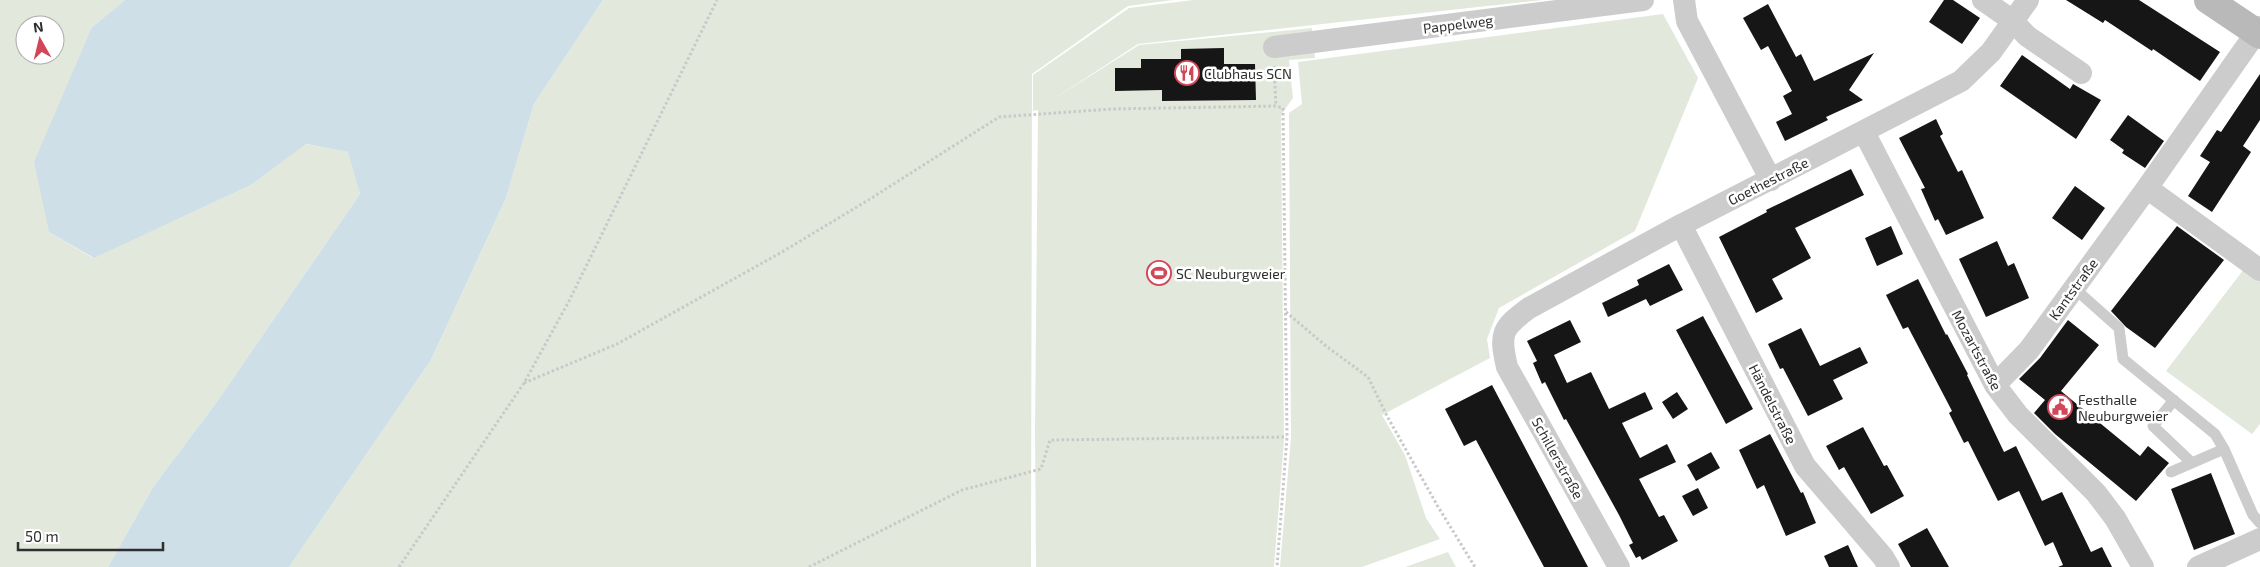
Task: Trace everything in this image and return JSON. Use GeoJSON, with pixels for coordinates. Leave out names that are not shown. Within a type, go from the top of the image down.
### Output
{"type":"FeatureCollection","features":[{"type":"Feature","properties":{"kind":"main road"},"geometry":{"type":"LineString","coordinates":[[2208,0],[2259,32]]}},
{"type":"Feature","properties":{"kind":"street","name":"Pappelweg"},"geometry":{"type":"LineString","coordinates":[[1274,48],[1643,0]]}},
{"type":"Feature","properties":{"kind":"street"},"geometry":{"type":"LineString","coordinates":[[1684,0],[1688,21],[1771,180]]}},
{"type":"Feature","properties":{"kind":"street"},"geometry":{"type":"LineString","coordinates":[[1983,0],[2013,21],[2028,36],[2081,73]]}},
{"type":"Feature","properties":{"kind":"street","name":"Goethestraße"},"geometry":{"type":"LineString","coordinates":[[1502,348],[1508,323],[1529,308],[1680,226],[1961,81],[1990,52],[2028,0]]}},
{"type":"Feature","properties":{"kind":"street","name":"Kantstraße"},"geometry":{"type":"LineString","coordinates":[[1995,385],[2029,350],[2259,32]]}},
{"type":"Feature","properties":{"kind":"street","name":"Mozartstraße"},"geometry":{"type":"LineString","coordinates":[[1864,132],[1995,385],[2018,416],[2096,493],[2115,518],[2143,567]]}},
{"type":"Feature","properties":{"kind":"street"},"geometry":{"type":"LineString","coordinates":[[2147,188],[2260,270]]}},
{"type":"Feature","properties":{"kind":"street","name":"Händelstraße"},"geometry":{"type":"LineString","coordinates":[[1680,226],[1805,466],[1883,557],[1889,567]]}},
{"type":"Feature","properties":{"kind":"street","name":"Schillerstraße"},"geometry":{"type":"LineString","coordinates":[[1502,348],[1507,366],[1619,567]]}},
{"type":"Feature","properties":{"kind":"street"},"geometry":{"type":"LineString","coordinates":[[2198,567],[2260,539]]}},
{"type":"Feature","properties":{"kind":"lane"},"geometry":{"type":"LineString","coordinates":[[2074,288],[2119,328],[2123,359],[2215,434],[2224,448],[2253,515],[2260,522]]}},
{"type":"Feature","properties":{"kind":"lane"},"geometry":{"type":"LineString","coordinates":[[2174,400],[2153,426],[2192,463]]}},
{"type":"Feature","properties":{"kind":"lane"},"geometry":{"type":"LineString","coordinates":[[2171,472],[2224,448]]}},
{"type":"Feature","properties":{"kind":"path"},"geometry":{"type":"LineString","coordinates":[[399,567],[524,383],[569,301],[717,0]]}},
{"type":"Feature","properties":{"kind":"path"},"geometry":{"type":"LineString","coordinates":[[1274,48],[1276,106]]}},
{"type":"Feature","properties":{"kind":"path"},"geometry":{"type":"LineString","coordinates":[[524,383],[617,344],[730,281],[870,199],[999,117],[1112,109],[1276,106],[1282,108],[1287,437],[1277,567]]}},
{"type":"Feature","properties":{"kind":"path"},"geometry":{"type":"LineString","coordinates":[[1285,312],[1326,346],[1368,376],[1387,416],[1437,505],[1475,567]]}},
{"type":"Feature","properties":{"kind":"path"},"geometry":{"type":"LineString","coordinates":[[809,567],[962,490],[1041,469],[1050,440],[1287,437]]}},
{"type":"Feature","properties":{"kind":"shaded area"},"geometry":{"type":"Polygon","coordinates":[[[0,0],[125,0],[92,27],[49,232],[93,258],[251,185],[305,144],[349,152],[360,194],[216,403],[153,487],[108,567],[0,567],[0,0]]]}},
{"type":"Feature","properties":{"kind":"shaded area"},"geometry":{"type":"Polygon","coordinates":[[[125,0],[603,0],[534,104],[506,198],[431,360],[289,567],[108,567],[153,487],[216,403],[360,194],[348,152],[306,144],[251,185],[94,258],[49,232],[34,162],[92,27],[125,0]]]}},
{"type":"Feature","properties":{"kind":"shaded area"},"geometry":{"type":"Polygon","coordinates":[[[603,0],[1173,0],[1128,6],[1032,74],[1031,567],[289,567],[431,360],[506,198],[534,104],[603,0]]]}},
{"type":"Feature","properties":{"kind":"shaded area","name":"SC Neuburgweier"},"geometry":{"type":"Polygon","coordinates":[[[1193,0],[1543,0],[1138,44],[1049,102],[1139,45],[1312,28],[1315,58],[1289,60],[1293,98],[1281,115],[1284,441],[1274,567],[1036,567],[1035,430],[1038,110],[1033,111],[1033,75],[1129,8],[1193,0]]]}},
{"type":"Feature","properties":{"kind":"shaded area"},"geometry":{"type":"Polygon","coordinates":[[[1663,14],[1698,78],[1635,231],[1499,308],[1487,339],[1490,358],[1382,415],[1405,455],[1426,518],[1440,539],[1362,567],[1280,567],[1291,437],[1289,113],[1302,104],[1298,62],[1663,14]]]}},
{"type":"Feature","properties":{"kind":"shaded area"},"geometry":{"type":"Polygon","coordinates":[[[2244,269],[2260,281],[2260,424],[2252,434],[2166,371],[2244,269]]]}},
{"type":"Feature","properties":{"kind":"shaded area"},"geometry":{"type":"Polygon","coordinates":[[[1448,552],[1456,567],[1405,567],[1448,552]]]}},
{"type":"Feature","properties":{"kind":"building"},"geometry":{"type":"Polygon","coordinates":[[[1944,0],[1953,0],[1980,18],[1962,44],[1929,22],[1944,0]]]}},
{"type":"Feature","properties":{"kind":"building"},"geometry":{"type":"Polygon","coordinates":[[[2066,0],[2139,0],[2220,52],[2200,81],[2153,49],[2152,51],[2105,20],[2103,23],[2066,0]]]}},
{"type":"Feature","properties":{"kind":"building"},"geometry":{"type":"Polygon","coordinates":[[[1768,4],[1796,57],[1801,54],[1814,81],[1874,53],[1849,90],[1863,100],[1826,117],[1828,120],[1785,141],[1776,122],[1792,114],[1783,96],[1792,91],[1768,46],[1761,50],[1743,18],[1768,4]]]}},
{"type":"Feature","properties":{"kind":"building"},"geometry":{"type":"Polygon","coordinates":[[[1224,48],[1224,64],[1255,64],[1256,100],[1162,101],[1162,90],[1115,91],[1115,68],[1141,68],[1141,59],[1181,59],[1181,49],[1224,48]]]}},
{"type":"Feature","properties":{"kind":"building"},"geometry":{"type":"Polygon","coordinates":[[[2022,55],[2070,89],[2073,84],[2101,100],[2076,139],[2000,86],[2022,55]]]}},
{"type":"Feature","properties":{"kind":"building"},"geometry":{"type":"Polygon","coordinates":[[[2260,74],[2260,120],[2243,146],[2251,152],[2212,212],[2188,196],[2210,162],[2200,156],[2217,130],[2221,132],[2260,74]]]}},
{"type":"Feature","properties":{"kind":"building"},"geometry":{"type":"Polygon","coordinates":[[[2128,115],[2164,141],[2145,168],[2122,153],[2124,150],[2110,140],[2128,115]]]}},
{"type":"Feature","properties":{"kind":"building"},"geometry":{"type":"Polygon","coordinates":[[[1936,119],[1943,134],[1940,136],[1958,172],[1962,170],[1984,218],[1946,235],[1938,219],[1935,221],[1921,189],[1925,188],[1899,138],[1936,119]]]}},
{"type":"Feature","properties":{"kind":"building"},"geometry":{"type":"Polygon","coordinates":[[[1851,169],[1864,195],[1795,228],[1811,258],[1772,279],[1783,299],[1756,313],[1719,237],[1767,212],[1766,210],[1851,169]]]}},
{"type":"Feature","properties":{"kind":"building"},"geometry":{"type":"Polygon","coordinates":[[[2075,186],[2105,208],[2082,240],[2052,218],[2075,186]]]}},
{"type":"Feature","properties":{"kind":"building"},"geometry":{"type":"Polygon","coordinates":[[[1891,226],[1903,254],[1877,266],[1865,238],[1891,226]]]}},
{"type":"Feature","properties":{"kind":"building"},"geometry":{"type":"Polygon","coordinates":[[[2177,226],[2224,260],[2155,348],[2126,327],[2111,311],[2177,226]]]}},
{"type":"Feature","properties":{"kind":"building"},"geometry":{"type":"Polygon","coordinates":[[[1997,241],[2008,266],[2014,263],[2029,298],[1986,317],[1959,259],[1997,241]]]}},
{"type":"Feature","properties":{"kind":"building"},"geometry":{"type":"Polygon","coordinates":[[[1669,264],[1683,290],[1650,306],[1646,299],[1608,317],[1602,303],[1639,285],[1637,280],[1669,264]]]}},
{"type":"Feature","properties":{"kind":"building"},"geometry":{"type":"Polygon","coordinates":[[[1918,279],[1968,374],[2004,452],[2016,446],[2042,501],[2062,492],[2091,552],[2102,547],[2112,567],[2058,567],[2063,565],[2053,542],[2045,546],[2019,491],[1998,501],[1968,441],[1964,443],[1949,413],[1952,411],[1908,327],[1903,329],[1886,295],[1918,279]]]}},
{"type":"Feature","properties":{"kind":"building"},"geometry":{"type":"Polygon","coordinates":[[[1703,316],[1753,409],[1726,424],[1676,330],[1703,316]]]}},
{"type":"Feature","properties":{"kind":"building"},"geometry":{"type":"Polygon","coordinates":[[[1570,320],[1581,342],[1554,355],[1567,383],[1591,372],[1609,409],[1645,392],[1653,409],[1622,423],[1640,458],[1667,444],[1676,462],[1639,479],[1659,517],[1664,515],[1678,541],[1642,560],[1640,556],[1636,558],[1629,545],[1633,543],[1619,515],[1566,419],[1564,420],[1545,382],[1542,384],[1533,363],[1537,361],[1527,341],[1570,320]]]}},
{"type":"Feature","properties":{"kind":"building","name":"Festhalle Neuburgweier"},"geometry":{"type":"Polygon","coordinates":[[[2068,320],[2099,345],[2061,391],[2140,456],[2148,446],[2169,463],[2136,501],[2055,434],[2034,413],[2045,400],[2019,379],[2040,358],[2068,320]]]}},
{"type":"Feature","properties":{"kind":"building"},"geometry":{"type":"Polygon","coordinates":[[[1801,328],[1820,366],[1860,347],[1868,363],[1833,380],[1843,399],[1808,416],[1783,368],[1780,369],[1768,344],[1801,328]]]}},
{"type":"Feature","properties":{"kind":"building"},"geometry":{"type":"Polygon","coordinates":[[[1492,385],[1588,567],[1544,567],[1476,440],[1464,446],[1445,409],[1492,385]]]}},
{"type":"Feature","properties":{"kind":"building"},"geometry":{"type":"Polygon","coordinates":[[[1677,392],[1688,409],[1673,419],[1662,402],[1677,392]]]}},
{"type":"Feature","properties":{"kind":"building"},"geometry":{"type":"Polygon","coordinates":[[[1863,427],[1884,466],[1887,465],[1904,496],[1871,514],[1844,467],[1839,470],[1826,446],[1863,427]]]}},
{"type":"Feature","properties":{"kind":"building"},"geometry":{"type":"Polygon","coordinates":[[[1770,434],[1801,493],[1803,492],[1816,523],[1786,536],[1764,485],[1757,489],[1739,450],[1770,434]]]}},
{"type":"Feature","properties":{"kind":"building"},"geometry":{"type":"Polygon","coordinates":[[[1711,452],[1720,468],[1696,481],[1687,465],[1711,452]]]}},
{"type":"Feature","properties":{"kind":"building"},"geometry":{"type":"Polygon","coordinates":[[[2211,473],[2235,534],[2194,550],[2171,489],[2211,473]]]}},
{"type":"Feature","properties":{"kind":"building"},"geometry":{"type":"Polygon","coordinates":[[[1698,488],[1708,508],[1693,516],[1682,496],[1698,488]]]}},
{"type":"Feature","properties":{"kind":"building"},"geometry":{"type":"Polygon","coordinates":[[[1927,528],[1949,567],[1911,567],[1898,544],[1927,528]]]}},
{"type":"Feature","properties":{"kind":"building"},"geometry":{"type":"Polygon","coordinates":[[[1848,545],[1858,567],[1829,567],[1824,556],[1848,545]]]}},
{"type":"Feature","properties":{"kind":"place","name":"Clubhaus SCN"},"geometry":{"type":"Point","coordinates":[1187,73]}},
{"type":"Feature","properties":{"kind":"place","name":"SC Neuburgweier"},"geometry":{"type":"Point","coordinates":[1159,273]}},
{"type":"Feature","properties":{"kind":"place","name":"Festhalle Neuburgweier"},"geometry":{"type":"Point","coordinates":[2060,407]}}]}
